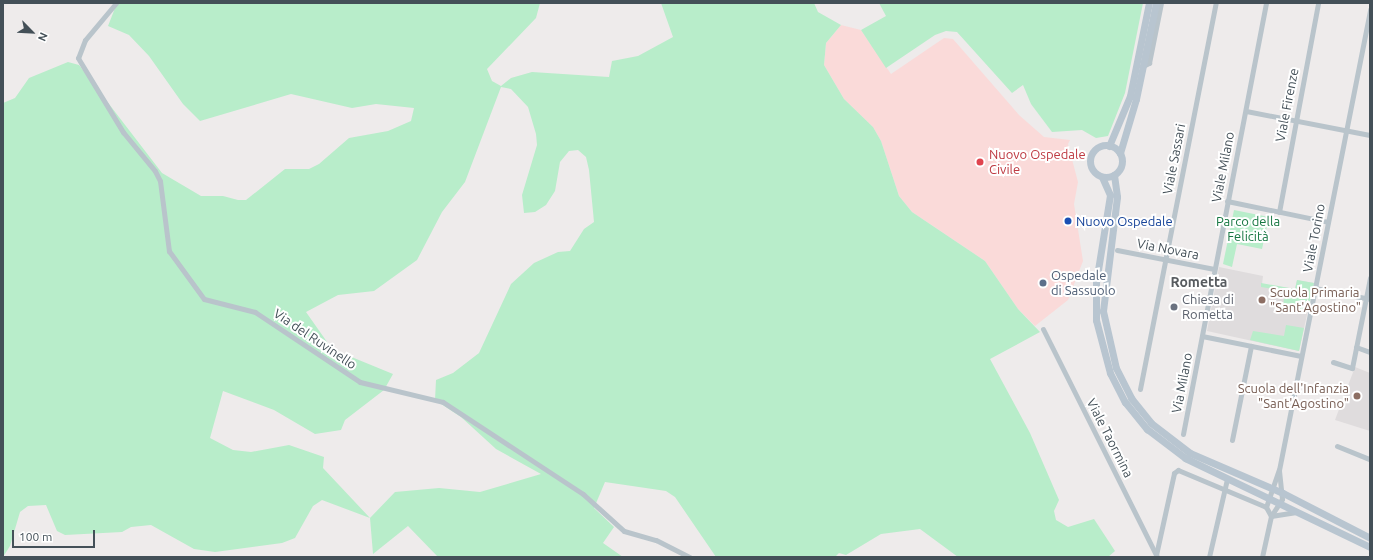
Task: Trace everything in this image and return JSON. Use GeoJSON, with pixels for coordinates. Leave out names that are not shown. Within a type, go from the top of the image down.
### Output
{"type":"FeatureCollection","features":[{"type":"Feature","properties":{"kind":"main road"},"geometry":{"type":"LineString","coordinates":[[1109,146],[1130,96],[1149,3]]}},
{"type":"Feature","properties":{"kind":"main road"},"geometry":{"type":"LineString","coordinates":[[1102,177],[1114,175],[1122,165],[1120,153],[1143,66],[1156,3]]}},
{"type":"Feature","properties":{"kind":"main road"},"geometry":{"type":"LineString","coordinates":[[1120,153],[1109,146],[1098,148],[1090,159],[1093,170],[1102,177],[1110,195],[1096,282],[1096,312],[1110,373],[1126,402],[1147,429],[1171,450],[1227,479],[1266,503],[1279,505],[1370,547]]}},
{"type":"Feature","properties":{"kind":"main road"},"geometry":{"type":"LineString","coordinates":[[1114,175],[1117,197],[1103,311],[1116,368],[1131,398],[1173,442],[1283,494],[1370,538]]}},
{"type":"Feature","properties":{"kind":"street","name":"Via del Ruvinello"},"geometry":{"type":"LineString","coordinates":[[116,3],[84,40],[78,58],[123,132],[156,171],[160,181],[169,251],[204,299],[255,312],[360,382],[443,402],[583,494],[618,527],[656,540],[690,557]]}},
{"type":"Feature","properties":{"kind":"street"},"geometry":{"type":"LineString","coordinates":[[1143,66],[1149,63],[1161,3]]}},
{"type":"Feature","properties":{"kind":"street","name":"Viale Sassari"},"geometry":{"type":"LineString","coordinates":[[1140,389],[1216,3]]}},
{"type":"Feature","properties":{"kind":"street","name":"Viale Milano"},"geometry":{"type":"LineString","coordinates":[[1202,336],[1266,3]]}},
{"type":"Feature","properties":{"kind":"street","name":"Viale Firenze"},"geometry":{"type":"LineString","coordinates":[[1279,212],[1318,3]]}},
{"type":"Feature","properties":{"kind":"street","name":"Viale Torino"},"geometry":{"type":"LineString","coordinates":[[1266,503],[1270,489],[1279,470],[1346,130],[1368,27],[1370,9]]}},
{"type":"Feature","properties":{"kind":"street"},"geometry":{"type":"LineString","coordinates":[[1246,111],[1370,135]]}},
{"type":"Feature","properties":{"kind":"street"},"geometry":{"type":"LineString","coordinates":[[1228,201],[1328,222]]}},
{"type":"Feature","properties":{"kind":"street","name":"Via Novara"},"geometry":{"type":"LineString","coordinates":[[1117,250],[1214,269]]}},
{"type":"Feature","properties":{"kind":"street"},"geometry":{"type":"LineString","coordinates":[[1333,362],[1352,368],[1368,298],[1370,278]]}},
{"type":"Feature","properties":{"kind":"street"},"geometry":{"type":"LineString","coordinates":[[1315,288],[1368,298]]}},
{"type":"Feature","properties":{"kind":"street","name":"Viale Taormina"},"geometry":{"type":"LineString","coordinates":[[1043,329],[1156,556]]}},
{"type":"Feature","properties":{"kind":"street"},"geometry":{"type":"LineString","coordinates":[[1202,336],[1301,356]]}},
{"type":"Feature","properties":{"kind":"street","name":"Via Milano"},"geometry":{"type":"LineString","coordinates":[[1183,434],[1202,336]]}},
{"type":"Feature","properties":{"kind":"street"},"geometry":{"type":"LineString","coordinates":[[1232,440],[1251,346]]}},
{"type":"Feature","properties":{"kind":"street"},"geometry":{"type":"LineString","coordinates":[[1356,347],[1370,352]]}},
{"type":"Feature","properties":{"kind":"street"},"geometry":{"type":"LineString","coordinates":[[1337,446],[1370,459]]}},
{"type":"Feature","properties":{"kind":"street","name":"Viale Torino"},"geometry":{"type":"LineString","coordinates":[[1279,470],[1283,494]]}},
{"type":"Feature","properties":{"kind":"street"},"geometry":{"type":"LineString","coordinates":[[1156,556],[1174,474],[1183,471],[1223,488],[1266,503],[1271,516]]}},
{"type":"Feature","properties":{"kind":"street"},"geometry":{"type":"LineString","coordinates":[[1209,557],[1223,488],[1227,479]]}},
{"type":"Feature","properties":{"kind":"street"},"geometry":{"type":"LineString","coordinates":[[1262,557],[1271,516],[1279,505],[1283,494]]}},
{"type":"Feature","properties":{"kind":"street"},"geometry":{"type":"LineString","coordinates":[[1271,516],[1295,512]]}},
{"type":"Feature","properties":{"kind":"shaded area","name":"Nuovo Ospedale Civile"},"geometry":{"type":"Polygon","coordinates":[[[841,25],[861,30],[891,74],[944,38],[953,39],[1019,115],[1044,137],[1070,140],[1068,144],[1078,182],[1074,204],[1083,261],[1068,300],[1035,326],[1018,309],[985,261],[912,212],[899,196],[881,141],[873,127],[844,99],[824,65],[826,43],[841,25]]]}},
{"type":"Feature","properties":{"kind":"shaded area","name":"Scuola Primaria \"Sant'Agostino\""},"geometry":{"type":"Polygon","coordinates":[[[1219,267],[1263,276],[1262,284],[1295,289],[1297,280],[1314,283],[1299,351],[1207,331],[1219,267]]]}},
{"type":"Feature","properties":{"kind":"shaded area","name":"Scuola dell'Infanzia \"Sant'Agostino\""},"geometry":{"type":"Polygon","coordinates":[[[1355,367],[1370,373],[1370,431],[1335,420],[1355,367]]]}},
{"type":"Feature","properties":{"kind":"green space"},"geometry":{"type":"Polygon","coordinates":[[[117,3],[540,3],[536,18],[487,69],[492,81],[501,86],[511,78],[532,72],[609,77],[612,61],[638,56],[673,37],[661,3],[814,3],[818,12],[841,25],[826,43],[824,65],[844,99],[873,127],[881,141],[899,196],[912,212],[985,261],[1018,309],[1040,332],[990,359],[1030,433],[1059,500],[1054,511],[1056,520],[1068,527],[1094,519],[1115,551],[1108,557],[958,557],[920,529],[881,534],[846,555],[839,553],[835,557],[716,557],[675,497],[666,491],[605,482],[594,508],[614,527],[603,543],[623,557],[438,557],[408,526],[373,554],[370,518],[322,500],[313,506],[295,538],[282,543],[215,552],[194,549],[151,525],[131,527],[122,532],[65,535],[57,531],[46,505],[28,506],[20,512],[10,546],[3,557],[3,103],[15,98],[29,78],[68,62],[79,65],[162,173],[201,196],[223,196],[238,200],[246,200],[285,169],[309,169],[319,164],[349,138],[388,131],[411,121],[414,108],[376,104],[352,108],[291,94],[200,121],[183,104],[149,56],[129,35],[108,26],[117,3]],[[501,87],[465,182],[442,212],[417,260],[374,291],[338,295],[306,312],[332,349],[393,374],[384,390],[345,420],[341,430],[315,434],[274,410],[223,391],[210,438],[233,450],[251,452],[289,445],[324,457],[323,468],[370,518],[395,492],[439,488],[480,492],[541,474],[496,449],[461,417],[435,400],[436,380],[453,373],[479,353],[511,284],[534,263],[558,252],[570,251],[584,229],[594,222],[589,170],[586,157],[578,150],[569,151],[560,162],[555,191],[546,205],[535,212],[524,213],[522,195],[537,145],[536,134],[528,107],[511,89],[501,87]]]}},
{"type":"Feature","properties":{"kind":"green space"},"geometry":{"type":"Polygon","coordinates":[[[879,3],[1143,3],[1125,93],[1108,136],[1096,138],[1082,130],[1052,132],[1031,104],[1023,85],[1012,93],[957,32],[946,31],[935,35],[886,68],[861,30],[886,16],[879,3]]]}},
{"type":"Feature","properties":{"kind":"green space","name":"Parco della Felicità"},"geometry":{"type":"Polygon","coordinates":[[[1234,210],[1269,217],[1262,249],[1237,244],[1232,267],[1223,264],[1234,210]]]}},
{"type":"Feature","properties":{"kind":"green space"},"geometry":{"type":"Polygon","coordinates":[[[1297,280],[1314,283],[1308,311],[1283,306],[1285,291],[1261,287],[1261,283],[1295,289],[1297,280]]]}},
{"type":"Feature","properties":{"kind":"green space"},"geometry":{"type":"Polygon","coordinates":[[[1286,325],[1304,328],[1299,351],[1250,340],[1253,331],[1284,336],[1286,325]]]}},
{"type":"Feature","properties":{"kind":"place","name":"Nuovo Ospedale Civile"},"geometry":{"type":"Point","coordinates":[980,162]}},
{"type":"Feature","properties":{"kind":"place","name":"Nuovo Ospedale"},"geometry":{"type":"Point","coordinates":[1068,221]}},
{"type":"Feature","properties":{"kind":"place","name":"Ospedale di Sassuolo"},"geometry":{"type":"Point","coordinates":[1043,283]}},
{"type":"Feature","properties":{"kind":"place","name":"Scuola Primaria \"Sant'Agostino\""},"geometry":{"type":"Point","coordinates":[1262,300]}},
{"type":"Feature","properties":{"kind":"place","name":"Chiesa di Rometta"},"geometry":{"type":"Point","coordinates":[1174,307]}},
{"type":"Feature","properties":{"kind":"place","name":"Scuola dell'Infanzia \"Sant'Agostino\""},"geometry":{"type":"Point","coordinates":[1357,396]}},
{"type":"Feature","properties":{"kind":"district","name":"Rometta"},"geometry":{"type":"Point","coordinates":[1199,282]}}]}
